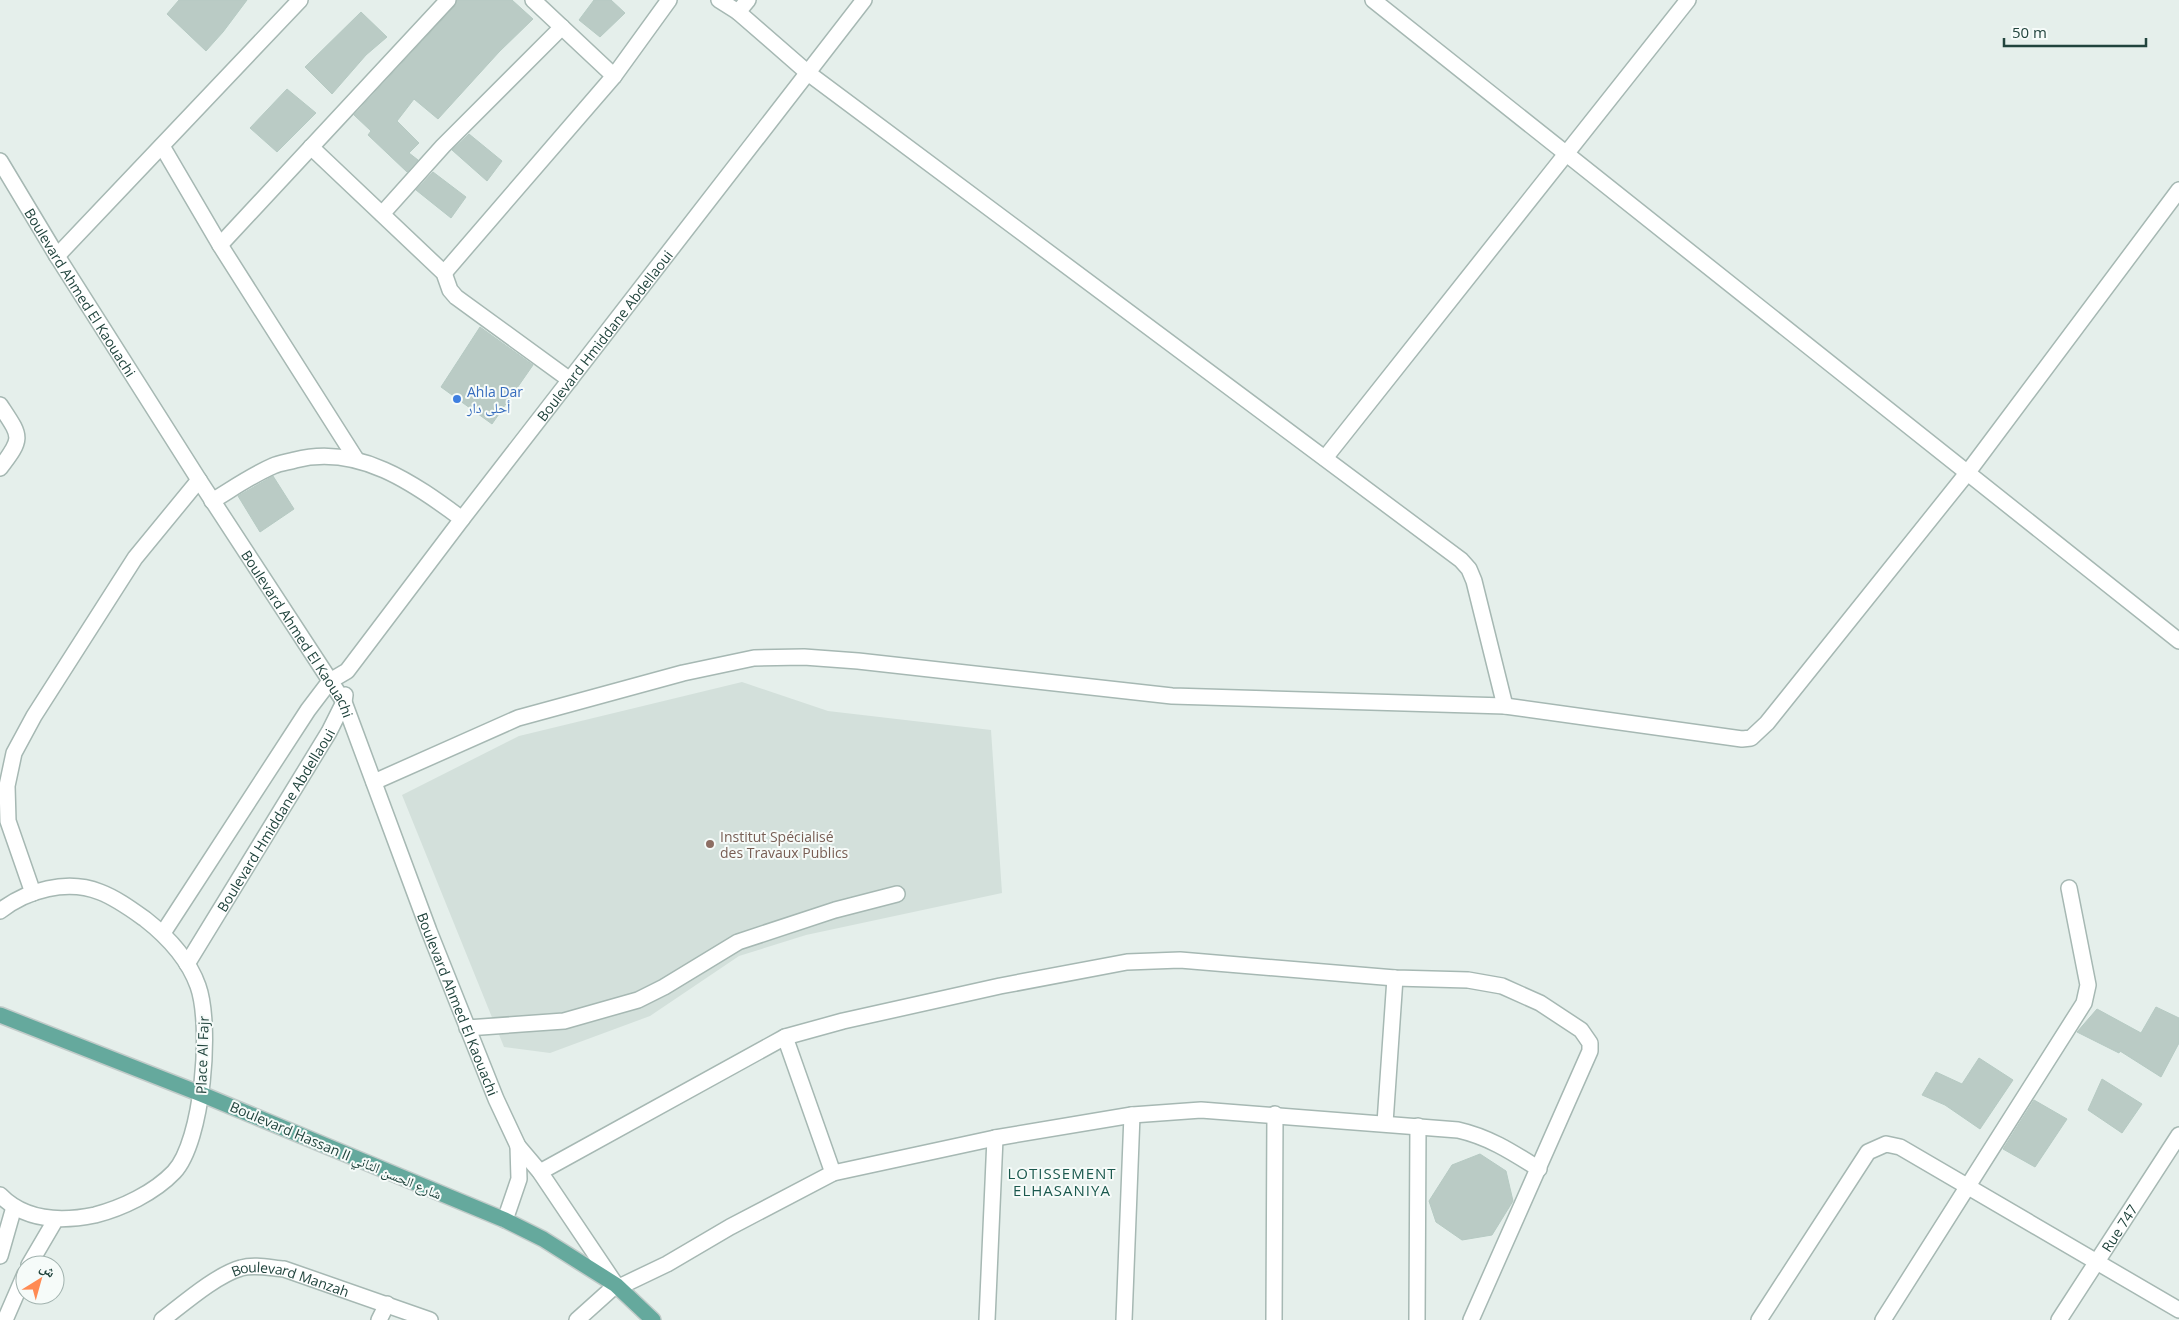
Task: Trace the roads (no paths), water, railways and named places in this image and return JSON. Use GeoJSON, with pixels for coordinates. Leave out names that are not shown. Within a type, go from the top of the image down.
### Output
{"type":"FeatureCollection","features":[{"type":"Feature","properties":{"kind":"main road","name":"Boulevard Hassan II شارع الحسن الثاني"},"geometry":{"type":"LineString","coordinates":[[0,1015],[201,1094],[505,1220],[543,1239],[617,1286],[653,1320]]}},
{"type":"Feature","properties":{"kind":"street"},"geometry":{"type":"LineString","coordinates":[[57,256],[300,0]]}},
{"type":"Feature","properties":{"kind":"street"},"geometry":{"type":"LineString","coordinates":[[220,245],[448,0]]}},
{"type":"Feature","properties":{"kind":"street"},"geometry":{"type":"LineString","coordinates":[[533,0],[614,76]]}},
{"type":"Feature","properties":{"kind":"street"},"geometry":{"type":"LineString","coordinates":[[444,273],[614,76],[669,0]]}},
{"type":"Feature","properties":{"kind":"street"},"geometry":{"type":"LineString","coordinates":[[718,0],[738,12],[808,72],[1453,553],[1469,569],[1474,581],[1505,706]]}},
{"type":"Feature","properties":{"kind":"street"},"geometry":{"type":"LineString","coordinates":[[738,12],[748,0]]}},
{"type":"Feature","properties":{"kind":"street","name":"Boulevard Hmiddane Abdellaoui"},"geometry":{"type":"LineString","coordinates":[[163,933],[308,710],[330,682],[347,672],[462,519],[864,0]]}},
{"type":"Feature","properties":{"kind":"street"},"geometry":{"type":"LineString","coordinates":[[1373,0],[2179,641]]}},
{"type":"Feature","properties":{"kind":"street"},"geometry":{"type":"LineString","coordinates":[[1325,458],[1688,0]]}},
{"type":"Feature","properties":{"kind":"street"},"geometry":{"type":"LineString","coordinates":[[382,214],[444,146],[562,27]]}},
{"type":"Feature","properties":{"kind":"street"},"geometry":{"type":"LineString","coordinates":[[162,146],[220,245],[356,459]]}},
{"type":"Feature","properties":{"kind":"street"},"geometry":{"type":"LineString","coordinates":[[311,147],[444,273],[450,290],[461,301],[570,380]]}},
{"type":"Feature","properties":{"kind":"street","name":"Boulevard Ahmed El Kaouachi"},"geometry":{"type":"LineString","coordinates":[[0,161],[57,256],[212,501],[344,702],[467,1028],[496,1099],[518,1146],[540,1172],[617,1286]]}},
{"type":"Feature","properties":{"kind":"street"},"geometry":{"type":"LineString","coordinates":[[374,782],[518,718],[683,673],[754,658],[804,657],[858,661],[1172,696],[1505,706],[1742,739],[1751,738],[1767,723],[1968,472],[2179,190]]}},
{"type":"Feature","properties":{"kind":"street"},"geometry":{"type":"LineString","coordinates":[[0,405],[14,425],[18,436],[18,444],[0,468]]}},
{"type":"Feature","properties":{"kind":"street"},"geometry":{"type":"LineString","coordinates":[[212,501],[273,466],[304,458],[336,456],[356,459],[390,472],[421,488],[462,519]]}},
{"type":"Feature","properties":{"kind":"street"},"geometry":{"type":"LineString","coordinates":[[33,893],[8,821],[7,786],[14,753],[34,716],[135,558],[199,480]]}},
{"type":"Feature","properties":{"kind":"street","name":"Boulevard Hmiddane Abdellaoui"},"geometry":{"type":"LineString","coordinates":[[187,964],[329,732],[344,702],[347,672]]}},
{"type":"Feature","properties":{"kind":"street","name":"Place Al Fajr"},"geometry":{"type":"LineString","coordinates":[[0,911],[33,893],[69,886],[98,891],[124,904],[163,933],[187,964],[199,987],[206,1027],[201,1094],[195,1125],[182,1159],[174,1172],[141,1196],[116,1208],[85,1217],[40,1218],[14,1208],[0,1195]]}},
{"type":"Feature","properties":{"kind":"street"},"geometry":{"type":"LineString","coordinates":[[1883,1320],[2084,1003],[2088,985],[2069,888]]}},
{"type":"Feature","properties":{"kind":"street"},"geometry":{"type":"LineString","coordinates":[[467,1028],[564,1021],[638,1000],[664,987],[738,942],[836,910],[897,894]]}},
{"type":"Feature","properties":{"kind":"street"},"geometry":{"type":"LineString","coordinates":[[540,1172],[785,1037],[843,1021],[1000,986],[1128,962],[1180,960],[1395,978],[1468,980],[1502,986],[1540,1003],[1581,1030],[1590,1043],[1590,1051],[1471,1320]]}},
{"type":"Feature","properties":{"kind":"street"},"geometry":{"type":"LineString","coordinates":[[1385,1124],[1395,978]]}},
{"type":"Feature","properties":{"kind":"street"},"geometry":{"type":"LineString","coordinates":[[785,1037],[833,1173]]}},
{"type":"Feature","properties":{"kind":"street"},"geometry":{"type":"LineString","coordinates":[[577,1320],[617,1286],[667,1264],[730,1227],[833,1173],[995,1138],[1132,1115],[1201,1110],[1418,1126],[1478,1134],[1501,1145],[1539,1169]]}},
{"type":"Feature","properties":{"kind":"street"},"geometry":{"type":"LineString","coordinates":[[1274,1320],[1275,1114]]}},
{"type":"Feature","properties":{"kind":"street"},"geometry":{"type":"LineString","coordinates":[[1124,1320],[1132,1115]]}},
{"type":"Feature","properties":{"kind":"street"},"geometry":{"type":"LineString","coordinates":[[1417,1320],[1418,1126]]}},
{"type":"Feature","properties":{"kind":"street","name":"Rue 747"},"geometry":{"type":"LineString","coordinates":[[2059,1320],[2179,1135]]}},
{"type":"Feature","properties":{"kind":"street"},"geometry":{"type":"LineString","coordinates":[[987,1320],[995,1138]]}},
{"type":"Feature","properties":{"kind":"street"},"geometry":{"type":"LineString","coordinates":[[1759,1320],[1868,1152],[1886,1144],[1900,1147],[2179,1310]]}},
{"type":"Feature","properties":{"kind":"street","name":"Boulevard Ahmed El Kaouachi"},"geometry":{"type":"LineString","coordinates":[[505,1220],[519,1179],[518,1146]]}},
{"type":"Feature","properties":{"kind":"street"},"geometry":{"type":"LineString","coordinates":[[0,1256],[14,1208]]}},
{"type":"Feature","properties":{"kind":"street"},"geometry":{"type":"LineString","coordinates":[[35,1255],[56,1219]]}},
{"type":"Feature","properties":{"kind":"street","name":"Boulevard Manzah"},"geometry":{"type":"LineString","coordinates":[[162,1320],[214,1282],[241,1268],[264,1266],[284,1270],[430,1320]]}},
{"type":"Feature","properties":{"kind":"street"},"geometry":{"type":"LineString","coordinates":[[5,1320],[15,1297]]}},
{"type":"Feature","properties":{"kind":"street"},"geometry":{"type":"LineString","coordinates":[[379,1320],[386,1304]]}},
{"type":"Feature","properties":{"kind":"place","name":"Ahla Dar أحلى دار"},"geometry":{"type":"Point","coordinates":[457,399]}},
{"type":"Feature","properties":{"kind":"place","name":"Institut Spécialisé des Travaux Publics"},"geometry":{"type":"Point","coordinates":[710,844]}},
{"type":"Feature","properties":{"kind":"district","name":"LOTISSEMENT ELHASANIYA"},"geometry":{"type":"Point","coordinates":[1062,1182]}}]}
